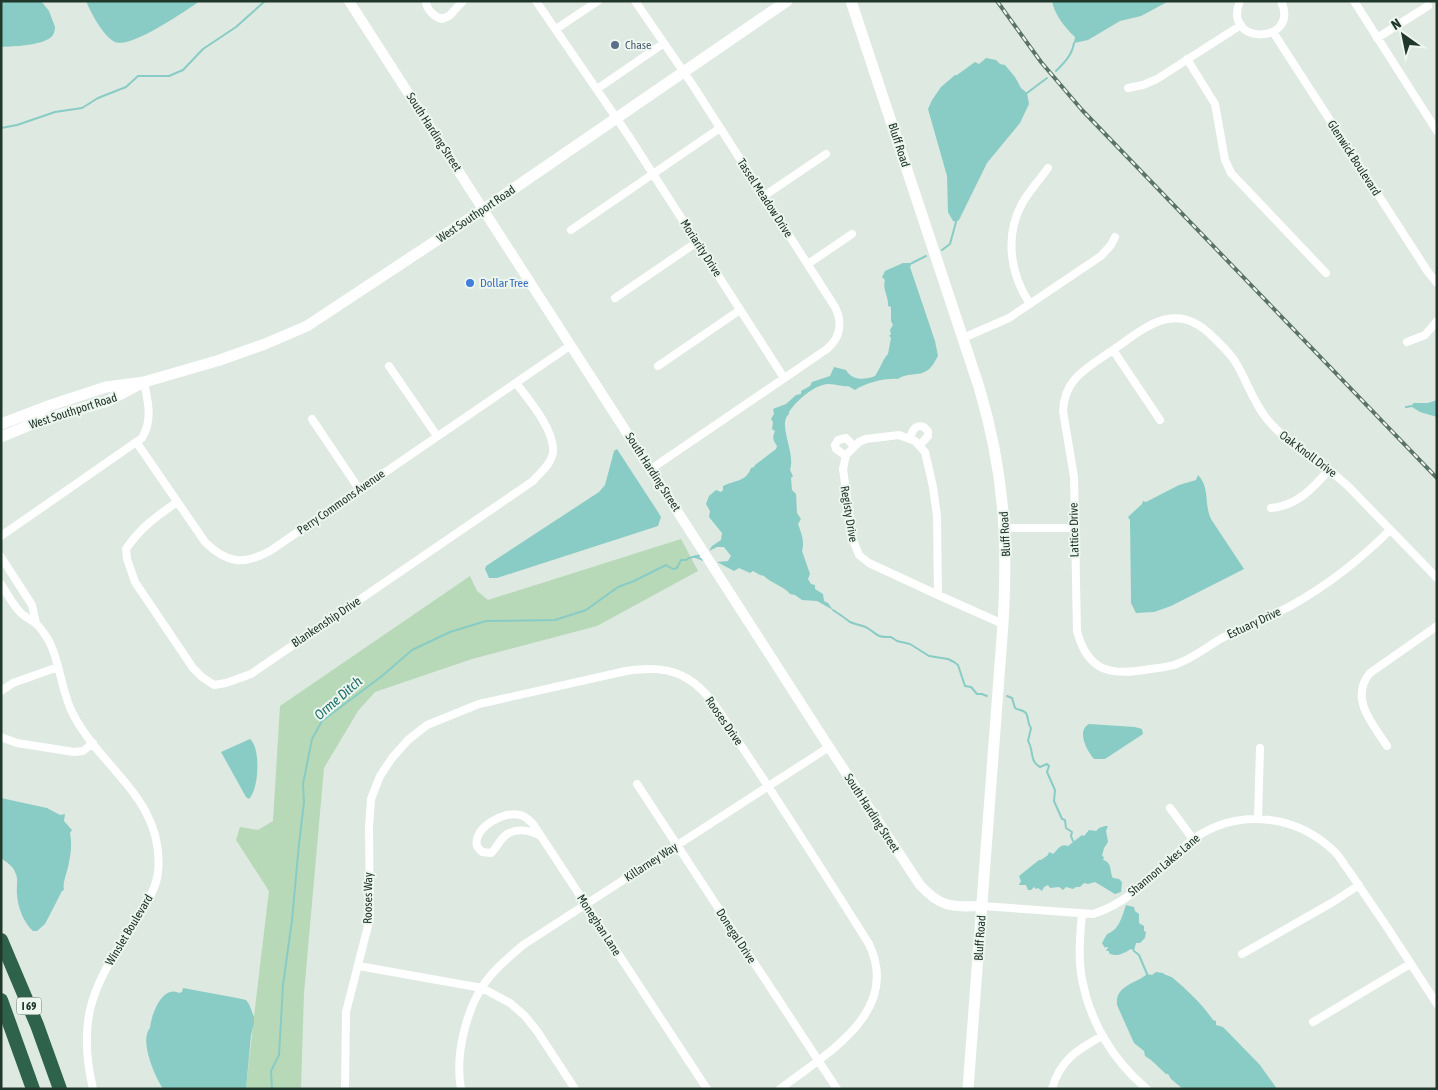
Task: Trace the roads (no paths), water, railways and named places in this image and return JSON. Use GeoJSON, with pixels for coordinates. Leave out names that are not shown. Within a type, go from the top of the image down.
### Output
{"type":"FeatureCollection","features":[{"type":"Feature","properties":{"kind":"highway","name":"I 69"},"geometry":{"type":"LineString","coordinates":[[1,940],[37,1025],[60,1089]]}},
{"type":"Feature","properties":{"kind":"highway","name":"I 69"},"geometry":{"type":"LineString","coordinates":[[1,1000],[33,1089]]}},
{"type":"Feature","properties":{"kind":"highway"},"geometry":{"type":"LineString","coordinates":[[1,1009],[13,1032]]}},
{"type":"Feature","properties":{"kind":"main road","name":"West Southport Road"},"geometry":{"type":"LineString","coordinates":[[1,424],[51,404],[106,388],[144,382],[236,354],[307,326],[484,209],[786,1]]}},
{"type":"Feature","properties":{"kind":"main road","name":"Bluff Road"},"geometry":{"type":"LineString","coordinates":[[851,1],[963,338],[991,429],[1000,478],[1005,528],[1006,569],[968,1089]]}},
{"type":"Feature","properties":{"kind":"main road","name":"West Southport Road"},"geometry":{"type":"LineString","coordinates":[[1,437],[42,420],[108,401],[144,382]]}},
{"type":"Feature","properties":{"kind":"street","name":"South Harding Street"},"geometry":{"type":"LineString","coordinates":[[349,1],[829,747],[920,885],[936,900],[946,904],[982,906]]}},
{"type":"Feature","properties":{"kind":"street"},"geometry":{"type":"LineString","coordinates":[[426,1],[428,9],[436,17],[442,19],[449,16],[463,1]]}},
{"type":"Feature","properties":{"kind":"street","name":"Moriarity Drive"},"geometry":{"type":"LineString","coordinates":[[536,1],[653,173],[784,378]]}},
{"type":"Feature","properties":{"kind":"street"},"geometry":{"type":"LineString","coordinates":[[556,29],[598,1]]}},
{"type":"Feature","properties":{"kind":"street","name":"Tassel Meadow Drive"},"geometry":{"type":"LineString","coordinates":[[635,1],[684,72],[836,310],[839,319],[836,338],[829,347],[784,378]]}},
{"type":"Feature","properties":{"kind":"street"},"geometry":{"type":"LineString","coordinates":[[1240,1],[1237,13],[1241,25],[1247,31],[1257,36],[1273,32],[1280,26],[1284,10],[1281,1]]}},
{"type":"Feature","properties":{"kind":"street"},"geometry":{"type":"LineString","coordinates":[[1354,1],[1437,131]]}},
{"type":"Feature","properties":{"kind":"street"},"geometry":{"type":"LineString","coordinates":[[1377,38],[1428,6]]}},
{"type":"Feature","properties":{"kind":"street"},"geometry":{"type":"LineString","coordinates":[[1128,88],[1152,82],[1241,25]]}},
{"type":"Feature","properties":{"kind":"street","name":"Glenwick Boulevard"},"geometry":{"type":"LineString","coordinates":[[1273,32],[1437,284]]}},
{"type":"Feature","properties":{"kind":"street"},"geometry":{"type":"LineString","coordinates":[[596,89],[664,43]]}},
{"type":"Feature","properties":{"kind":"street"},"geometry":{"type":"LineString","coordinates":[[1187,59],[1215,104],[1225,160],[1233,176],[1326,273]]}},
{"type":"Feature","properties":{"kind":"street"},"geometry":{"type":"LineString","coordinates":[[571,230],[720,128]]}},
{"type":"Feature","properties":{"kind":"street"},"geometry":{"type":"LineString","coordinates":[[764,196],[826,154]]}},
{"type":"Feature","properties":{"kind":"street"},"geometry":{"type":"LineString","coordinates":[[1030,304],[1016,276],[1012,258],[1012,240],[1020,208],[1048,168]]}},
{"type":"Feature","properties":{"kind":"street"},"geometry":{"type":"LineString","coordinates":[[808,264],[852,234]]}},
{"type":"Feature","properties":{"kind":"street"},"geometry":{"type":"LineString","coordinates":[[963,338],[1009,318],[1101,256],[1111,245],[1115,237]]}},
{"type":"Feature","properties":{"kind":"street"},"geometry":{"type":"LineString","coordinates":[[615,298],[697,242]]}},
{"type":"Feature","properties":{"kind":"street"},"geometry":{"type":"LineString","coordinates":[[658,366],[740,310]]}},
{"type":"Feature","properties":{"kind":"street","name":"Oak Knoll Drive"},"geometry":{"type":"LineString","coordinates":[[1113,350],[1151,324],[1167,318],[1180,318],[1195,322],[1234,360],[1255,401],[1272,425],[1348,486],[1437,578]]}},
{"type":"Feature","properties":{"kind":"street"},"geometry":{"type":"LineString","coordinates":[[1407,342],[1425,335],[1437,321]]}},
{"type":"Feature","properties":{"kind":"street","name":"Perry Commons Avenue"},"geometry":{"type":"LineString","coordinates":[[137,443],[212,549],[231,560],[243,561],[257,558],[270,551],[571,345]]}},
{"type":"Feature","properties":{"kind":"street"},"geometry":{"type":"LineString","coordinates":[[1113,350],[1160,420]]}},
{"type":"Feature","properties":{"kind":"street","name":"Lattice Drive"},"geometry":{"type":"LineString","coordinates":[[1100,667],[1088,658],[1084,652],[1077,632],[1074,474],[1063,414],[1063,401],[1068,387],[1081,371],[1113,350]]}},
{"type":"Feature","properties":{"kind":"street"},"geometry":{"type":"LineString","coordinates":[[389,366],[437,436]]}},
{"type":"Feature","properties":{"kind":"street"},"geometry":{"type":"LineString","coordinates":[[651,469],[784,378]]}},
{"type":"Feature","properties":{"kind":"street"},"geometry":{"type":"LineString","coordinates":[[2,536],[137,443],[145,432],[149,416],[144,382]]}},
{"type":"Feature","properties":{"kind":"street","name":"Blankenship Drive"},"geometry":{"type":"LineString","coordinates":[[178,502],[149,522],[139,532],[126,549],[127,559],[136,582],[193,668],[214,685],[226,683],[251,674],[533,481],[549,463],[553,453],[552,441],[542,419],[516,382]]}},
{"type":"Feature","properties":{"kind":"street"},"geometry":{"type":"LineString","coordinates":[[312,419],[359,489]]}},
{"type":"Feature","properties":{"kind":"street"},"geometry":{"type":"LineString","coordinates":[[910,438],[914,428],[918,426],[924,427],[928,431],[928,436],[920,445]]}},
{"type":"Feature","properties":{"kind":"street"},"geometry":{"type":"LineString","coordinates":[[854,446],[846,438],[838,440],[835,446],[836,449],[846,456],[854,446],[866,439],[899,435],[910,438],[920,445],[927,458],[935,501],[938,532],[938,594]]}},
{"type":"Feature","properties":{"kind":"street","name":"Registy Drive"},"geometry":{"type":"LineString","coordinates":[[846,456],[843,473],[853,540],[857,551],[869,563],[1003,624]]}},
{"type":"Feature","properties":{"kind":"street"},"geometry":{"type":"LineString","coordinates":[[1271,508],[1285,506],[1294,502],[1313,488],[1329,470]]}},
{"type":"Feature","properties":{"kind":"street"},"geometry":{"type":"LineString","coordinates":[[1005,528],[1074,528]]}},
{"type":"Feature","properties":{"kind":"street","name":"Estuary Drive"},"geometry":{"type":"LineString","coordinates":[[1100,667],[1116,673],[1128,673],[1178,664],[1220,640],[1293,605],[1354,562],[1390,530]]}},
{"type":"Feature","properties":{"kind":"street","name":"Winslet Boulevard"},"geometry":{"type":"LineString","coordinates":[[1,557],[32,605],[36,623]]}},
{"type":"Feature","properties":{"kind":"street","name":"Winslet Boulevard"},"geometry":{"type":"LineString","coordinates":[[1,584],[20,613],[36,623],[49,641],[73,716],[135,793],[148,814],[155,836],[158,854],[158,873],[152,895],[105,968],[92,999],[86,1033],[89,1070],[93,1089]]}},
{"type":"Feature","properties":{"kind":"street"},"geometry":{"type":"LineString","coordinates":[[1387,746],[1362,703],[1360,692],[1363,682],[1370,672],[1437,626]]}},
{"type":"Feature","properties":{"kind":"street"},"geometry":{"type":"LineString","coordinates":[[1,691],[13,683],[58,667]]}},
{"type":"Feature","properties":{"kind":"street","name":"Rooses Drive"},"geometry":{"type":"LineString","coordinates":[[427,725],[479,704],[626,671],[648,668],[667,670],[688,679],[700,689],[713,704],[768,786],[869,944],[875,960],[877,988],[865,1017],[851,1034],[780,1089]]}},
{"type":"Feature","properties":{"kind":"street","name":"Rooses Way"},"geometry":{"type":"LineString","coordinates":[[345,1089],[346,1012],[370,918],[369,827],[371,799],[380,776],[392,758],[408,740],[427,725]]}},
{"type":"Feature","properties":{"kind":"street"},"geometry":{"type":"LineString","coordinates":[[1,737],[17,743],[74,752],[83,751],[93,743]]}},
{"type":"Feature","properties":{"kind":"street","name":"Killarney Way"},"geometry":{"type":"LineString","coordinates":[[461,1089],[459,1059],[462,1038],[482,988],[501,964],[523,945],[829,747]]}},
{"type":"Feature","properties":{"kind":"street"},"geometry":{"type":"LineString","coordinates":[[1258,819],[1260,748]]}},
{"type":"Feature","properties":{"kind":"street","name":"Donegal Drive"},"geometry":{"type":"LineString","coordinates":[[637,784],[836,1089]]}},
{"type":"Feature","properties":{"kind":"street"},"geometry":{"type":"LineString","coordinates":[[1170,808],[1193,839]]}},
{"type":"Feature","properties":{"kind":"street","name":"Moneghan Lane"},"geometry":{"type":"LineString","coordinates":[[541,836],[530,830],[518,830],[506,835],[491,853],[482,852],[477,845],[481,832],[498,817],[510,814],[519,814],[526,817],[541,836],[707,1089]]}},
{"type":"Feature","properties":{"kind":"street","name":"Shannon Lakes Lane"},"geometry":{"type":"LineString","coordinates":[[982,906],[1082,914],[1104,911],[1139,889],[1193,839],[1218,826],[1249,819],[1285,822],[1317,837],[1336,853],[1437,1004]]}},
{"type":"Feature","properties":{"kind":"street"},"geometry":{"type":"LineString","coordinates":[[1242,954],[1359,885]]}},
{"type":"Feature","properties":{"kind":"street"},"geometry":{"type":"LineString","coordinates":[[1082,914],[1080,944],[1082,978],[1090,1009],[1102,1036],[1114,1055],[1129,1073],[1147,1089]]}},
{"type":"Feature","properties":{"kind":"street"},"geometry":{"type":"LineString","coordinates":[[1313,1022],[1410,964]]}},
{"type":"Feature","properties":{"kind":"street"},"geometry":{"type":"LineString","coordinates":[[359,966],[482,988],[510,1003],[525,1016],[537,1031],[575,1089]]}},
{"type":"Feature","properties":{"kind":"street"},"geometry":{"type":"LineString","coordinates":[[1052,1089],[1054,1079],[1066,1060],[1080,1048],[1102,1036]]}},
{"type":"Feature","properties":{"kind":"water"},"geometry":{"type":"Polygon","coordinates":[[[1,1],[41,1],[49,11],[55,27],[53,35],[49,39],[36,43],[1,47],[1,1]]]}},
{"type":"Feature","properties":{"kind":"water"},"geometry":{"type":"Polygon","coordinates":[[[86,1],[200,1],[158,28],[123,43],[115,42],[106,35],[94,18],[86,1]]]}},
{"type":"Feature","properties":{"kind":"water"},"geometry":{"type":"Polygon","coordinates":[[[1052,1],[1169,1],[1141,16],[1120,21],[1088,40],[1074,43],[1075,37],[1061,21],[1052,1]]]}},
{"type":"Feature","properties":{"kind":"water"},"geometry":{"type":"Polygon","coordinates":[[[986,58],[996,60],[1000,64],[1005,65],[1021,88],[1027,93],[1029,104],[1020,123],[987,163],[959,220],[956,222],[953,221],[948,212],[947,176],[928,109],[941,87],[975,62],[979,64],[986,58]]]}},
{"type":"Feature","properties":{"kind":"water"},"geometry":{"type":"Polygon","coordinates":[[[903,263],[912,263],[910,267],[935,341],[938,356],[933,365],[921,373],[875,382],[855,390],[848,386],[828,384],[817,387],[792,407],[786,419],[785,425],[791,455],[790,470],[793,476],[791,478],[792,490],[796,494],[797,513],[801,519],[798,524],[803,541],[802,551],[810,574],[808,579],[811,584],[815,585],[815,589],[823,594],[824,601],[833,610],[817,601],[802,600],[753,571],[750,573],[739,568],[734,571],[717,562],[728,561],[731,556],[724,547],[717,547],[709,551],[712,546],[721,540],[722,533],[709,517],[710,511],[706,504],[709,496],[716,490],[721,492],[723,486],[746,476],[751,468],[776,449],[777,446],[773,437],[775,431],[772,429],[773,422],[771,419],[774,414],[773,409],[786,404],[796,395],[801,394],[801,391],[810,386],[812,382],[830,376],[834,367],[846,370],[855,378],[863,379],[875,376],[888,354],[891,338],[889,335],[891,335],[890,330],[893,325],[891,321],[891,307],[888,306],[885,290],[885,280],[882,277],[885,271],[903,263]]]}},
{"type":"Feature","properties":{"kind":"water"},"geometry":{"type":"Polygon","coordinates":[[[1437,400],[1437,417],[1420,412],[1412,407],[1413,403],[1428,403],[1437,400]]]}},
{"type":"Feature","properties":{"kind":"water"},"geometry":{"type":"Polygon","coordinates":[[[617,449],[661,517],[658,526],[497,578],[489,578],[485,569],[486,566],[599,492],[605,485],[614,451],[617,449]]]}},
{"type":"Feature","properties":{"kind":"water"},"geometry":{"type":"Polygon","coordinates":[[[1198,475],[1206,491],[1211,519],[1244,569],[1171,606],[1154,612],[1136,613],[1131,603],[1130,520],[1128,517],[1143,501],[1146,502],[1179,485],[1196,480],[1198,475]]]}},
{"type":"Feature","properties":{"kind":"water"},"geometry":{"type":"Polygon","coordinates":[[[1089,724],[1135,727],[1142,729],[1143,734],[1105,759],[1094,759],[1088,751],[1083,736],[1085,727],[1089,724]]]}},
{"type":"Feature","properties":{"kind":"water"},"geometry":{"type":"Polygon","coordinates":[[[250,739],[256,751],[257,778],[249,799],[246,797],[221,752],[250,739]]]}},
{"type":"Feature","properties":{"kind":"water"},"geometry":{"type":"Polygon","coordinates":[[[1,798],[47,808],[60,815],[65,814],[64,821],[72,830],[70,833],[71,851],[64,890],[45,924],[37,931],[33,931],[24,920],[17,895],[17,877],[9,864],[1,858],[1,798]]]}},
{"type":"Feature","properties":{"kind":"water"},"geometry":{"type":"Polygon","coordinates":[[[1108,826],[1106,831],[1108,842],[1102,856],[1104,857],[1103,860],[1110,865],[1113,878],[1119,879],[1122,882],[1121,892],[1115,894],[1095,882],[1084,883],[1080,887],[1073,889],[1066,887],[1063,890],[1059,887],[1050,888],[1048,885],[1042,891],[1034,887],[1028,890],[1026,885],[1019,885],[1021,881],[1019,876],[1048,855],[1049,852],[1053,854],[1061,846],[1068,846],[1082,835],[1084,836],[1089,830],[1096,831],[1108,826]]]}},
{"type":"Feature","properties":{"kind":"water"},"geometry":{"type":"Polygon","coordinates":[[[1126,905],[1134,907],[1135,911],[1139,914],[1139,923],[1144,926],[1144,931],[1146,932],[1145,938],[1140,943],[1136,943],[1134,951],[1131,949],[1114,955],[1106,951],[1108,947],[1105,948],[1102,943],[1107,934],[1117,926],[1126,905]]]}},
{"type":"Feature","properties":{"kind":"water"},"geometry":{"type":"Polygon","coordinates":[[[1156,972],[1172,977],[1189,993],[1216,1021],[1216,1025],[1223,1027],[1260,1065],[1277,1089],[1183,1089],[1145,1056],[1144,1051],[1134,1043],[1117,1005],[1117,998],[1119,993],[1127,986],[1147,974],[1152,975],[1156,972]]]}},
{"type":"Feature","properties":{"kind":"water"},"geometry":{"type":"Polygon","coordinates":[[[183,988],[246,1000],[249,1004],[254,1017],[254,1023],[251,1035],[246,1089],[163,1089],[149,1058],[146,1041],[147,1034],[158,1003],[167,993],[173,991],[179,993],[182,992],[183,988]]]}},
{"type":"Feature","properties":{"kind":"waterway"},"geometry":{"type":"LineString","coordinates":[[1,128],[17,125],[55,112],[82,108],[98,98],[126,87],[138,76],[169,76],[183,70],[203,49],[236,27],[265,1]]}},
{"type":"Feature","properties":{"kind":"waterway","name":"Orme Ditch"},"geometry":{"type":"LineString","coordinates":[[1056,71],[1070,55],[1074,43]]}},
{"type":"Feature","properties":{"kind":"waterway","name":"Orme Ditch"},"geometry":{"type":"LineString","coordinates":[[1027,93],[1047,78]]}},
{"type":"Feature","properties":{"kind":"waterway","name":"Orme Ditch"},"geometry":{"type":"LineString","coordinates":[[942,250],[950,244],[956,222]]}},
{"type":"Feature","properties":{"kind":"waterway","name":"Orme Ditch"},"geometry":{"type":"LineString","coordinates":[[912,263],[926,256]]}},
{"type":"Feature","properties":{"kind":"waterway"},"geometry":{"type":"LineString","coordinates":[[1406,407],[1412,406]]}},
{"type":"Feature","properties":{"kind":"waterway","name":"Orme Ditch"},"geometry":{"type":"LineString","coordinates":[[272,1089],[271,1071],[279,1055],[283,985],[292,920],[304,802],[303,784],[312,739],[322,721],[382,676],[412,650],[450,632],[486,621],[555,620],[586,610],[618,587],[666,565],[673,569],[677,568],[681,560],[701,555]]}},
{"type":"Feature","properties":{"kind":"waterway","name":"Orme Ditch"},"geometry":{"type":"LineString","coordinates":[[696,557],[703,560]]}},
{"type":"Feature","properties":{"kind":"waterway"},"geometry":{"type":"LineString","coordinates":[[833,610],[850,622],[867,628],[879,636],[891,637],[897,641],[910,644],[929,656],[948,659],[954,662],[958,665],[965,686],[971,687],[977,694],[987,696]]}},
{"type":"Feature","properties":{"kind":"waterway"},"geometry":{"type":"LineString","coordinates":[[1007,696],[1012,698],[1015,708],[1025,712],[1027,715],[1031,728],[1028,741],[1034,762],[1040,767],[1047,764],[1049,766],[1047,772],[1055,790],[1054,801],[1062,819],[1065,820],[1066,828],[1072,832],[1073,841]]}},
{"type":"Feature","properties":{"kind":"waterway"},"geometry":{"type":"LineString","coordinates":[[1134,951],[1139,955],[1147,974]]}},
{"type":"Feature","properties":{"kind":"railway"},"geometry":{"type":"LineString","coordinates":[[997,1],[1041,62],[1082,110],[1437,478]]}},
{"type":"Feature","properties":{"kind":"place","name":"Chase"},"geometry":{"type":"Point","coordinates":[615,45]}},
{"type":"Feature","properties":{"kind":"place","name":"Dollar Tree"},"geometry":{"type":"Point","coordinates":[470,283]}}]}
